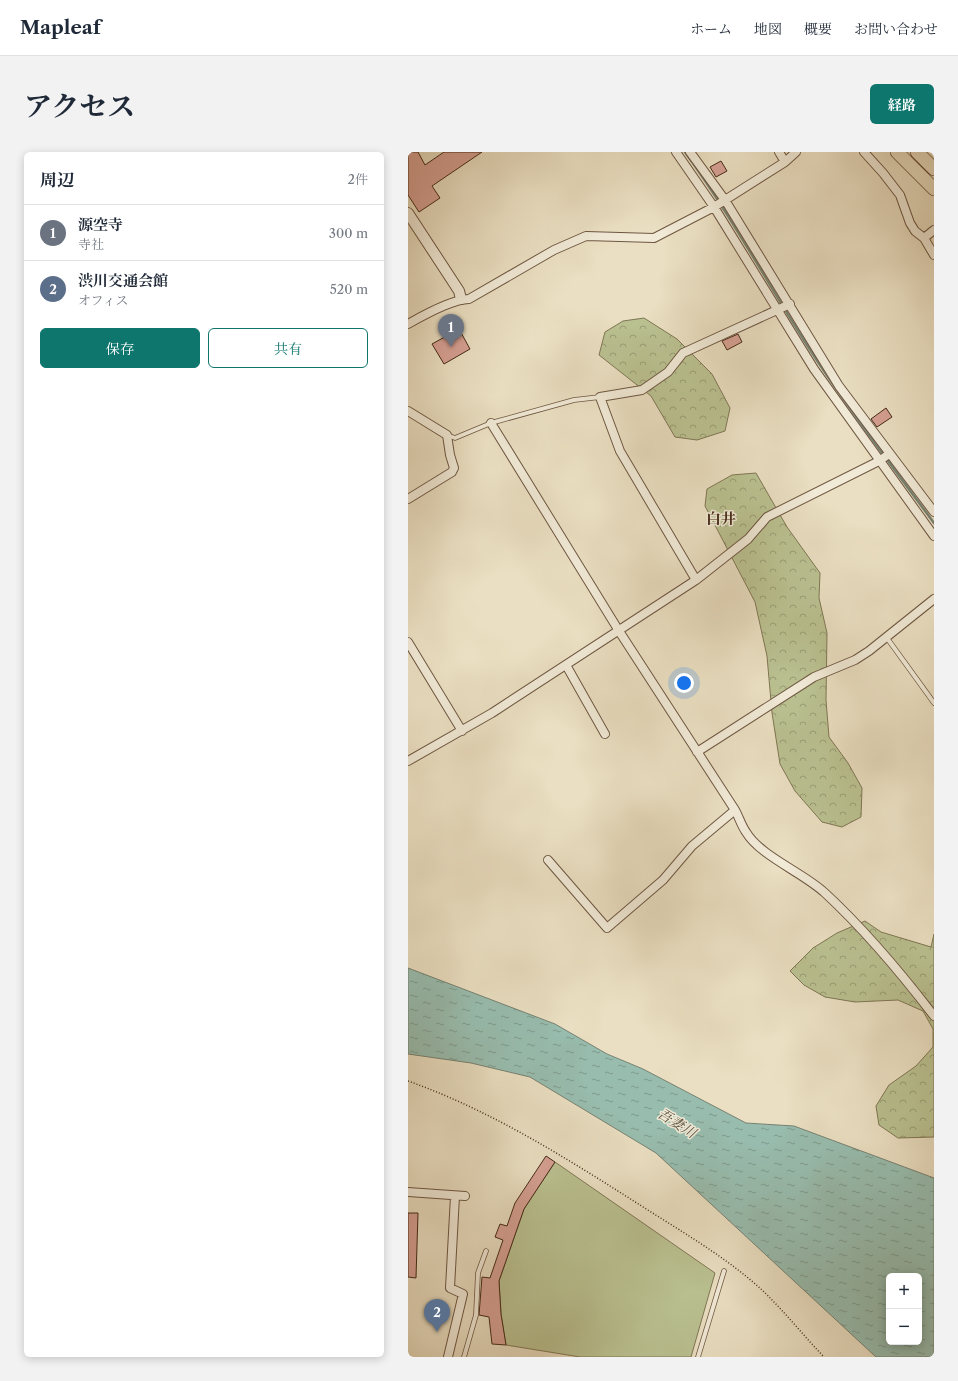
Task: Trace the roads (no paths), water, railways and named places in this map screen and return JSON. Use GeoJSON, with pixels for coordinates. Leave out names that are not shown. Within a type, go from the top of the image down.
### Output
{"type":"FeatureCollection","features":[{"type":"Feature","properties":{"kind":"highway"},"geometry":{"type":"LineString","coordinates":[[897,152],[934,189]]}},
{"type":"Feature","properties":{"kind":"highway"},"geometry":{"type":"LineString","coordinates":[[917,152],[934,168]]}},
{"type":"Feature","properties":{"kind":"street"},"geometry":{"type":"LineString","coordinates":[[676,152],[720,203],[784,308],[814,369],[884,457],[934,512]]}},
{"type":"Feature","properties":{"kind":"street"},"geometry":{"type":"LineString","coordinates":[[690,152],[784,308],[839,386],[934,536]]}},
{"type":"Feature","properties":{"kind":"street"},"geometry":{"type":"LineString","coordinates":[[779,152],[785,162]]}},
{"type":"Feature","properties":{"kind":"street"},"geometry":{"type":"LineString","coordinates":[[408,324],[427,313],[461,299],[469,299],[554,250],[586,236],[654,238],[720,203],[785,162],[796,152]]}},
{"type":"Feature","properties":{"kind":"street"},"geometry":{"type":"LineString","coordinates":[[864,152],[883,172],[900,195],[910,223],[915,231],[924,238],[934,255]]}},
{"type":"Feature","properties":{"kind":"street"},"geometry":{"type":"LineString","coordinates":[[408,213],[459,291],[461,299]]}},
{"type":"Feature","properties":{"kind":"street"},"geometry":{"type":"LineString","coordinates":[[924,238],[934,230]]}},
{"type":"Feature","properties":{"kind":"street"},"geometry":{"type":"LineString","coordinates":[[696,580],[620,451],[600,397],[642,390],[668,372],[683,353],[724,333],[784,308]]}},
{"type":"Feature","properties":{"kind":"street"},"geometry":{"type":"LineString","coordinates":[[408,411],[447,435],[450,456],[454,468],[452,472],[408,499]]}},
{"type":"Feature","properties":{"kind":"street"},"geometry":{"type":"LineString","coordinates":[[491,424],[619,631],[735,810],[746,833],[758,846],[823,891],[844,910],[904,978],[934,1016]]}},
{"type":"Feature","properties":{"kind":"street"},"geometry":{"type":"LineString","coordinates":[[408,761],[462,731],[696,580],[748,539],[767,517],[884,457]]}},
{"type":"Feature","properties":{"kind":"street"},"geometry":{"type":"LineString","coordinates":[[697,752],[814,677],[855,660],[887,638],[934,599]]}},
{"type":"Feature","properties":{"kind":"street"},"geometry":{"type":"LineString","coordinates":[[408,642],[462,731]]}},
{"type":"Feature","properties":{"kind":"street"},"geometry":{"type":"LineString","coordinates":[[566,665],[604,734]]}},
{"type":"Feature","properties":{"kind":"street"},"geometry":{"type":"LineString","coordinates":[[548,860],[607,928],[663,880],[692,846],[735,810]]}},
{"type":"Feature","properties":{"kind":"street"},"geometry":{"type":"LineString","coordinates":[[408,1192],[465,1196]]}},
{"type":"Feature","properties":{"kind":"street"},"geometry":{"type":"LineString","coordinates":[[448,1357],[463,1294],[450,1288],[455,1196]]}},
{"type":"Feature","properties":{"kind":"lane"},"geometry":{"type":"LineString","coordinates":[[447,435],[456,438],[491,424],[574,400],[600,397]]}},
{"type":"Feature","properties":{"kind":"lane"},"geometry":{"type":"LineString","coordinates":[[887,638],[934,703]]}},
{"type":"Feature","properties":{"kind":"lane"},"geometry":{"type":"LineString","coordinates":[[464,1357],[476,1315],[478,1273],[486,1251]]}},
{"type":"Feature","properties":{"kind":"lane"},"geometry":{"type":"LineString","coordinates":[[698,1357],[724,1271]]}},
{"type":"Feature","properties":{"kind":"water","name":"吾妻川"},"geometry":{"type":"Polygon","coordinates":[[[408,968],[555,1024],[607,1054],[643,1069],[746,1123],[794,1126],[934,1178],[934,1357],[876,1357],[656,1153],[530,1077],[471,1063],[408,1054],[408,968]]]}},
{"type":"Feature","properties":{"kind":"waterway"},"geometry":{"type":"LineString","coordinates":[[685,152],[736,228],[799,333],[830,380],[934,523]]}},
{"type":"Feature","properties":{"kind":"place","name":"源空寺"},"geometry":{"type":"Point","coordinates":[451,347]}},
{"type":"Feature","properties":{"kind":"place","name":"渋川交通会館"},"geometry":{"type":"Point","coordinates":[437,1332]}},
{"type":"Feature","properties":{"kind":"district","name":"白井"},"geometry":{"type":"Point","coordinates":[721,518]}}]}
